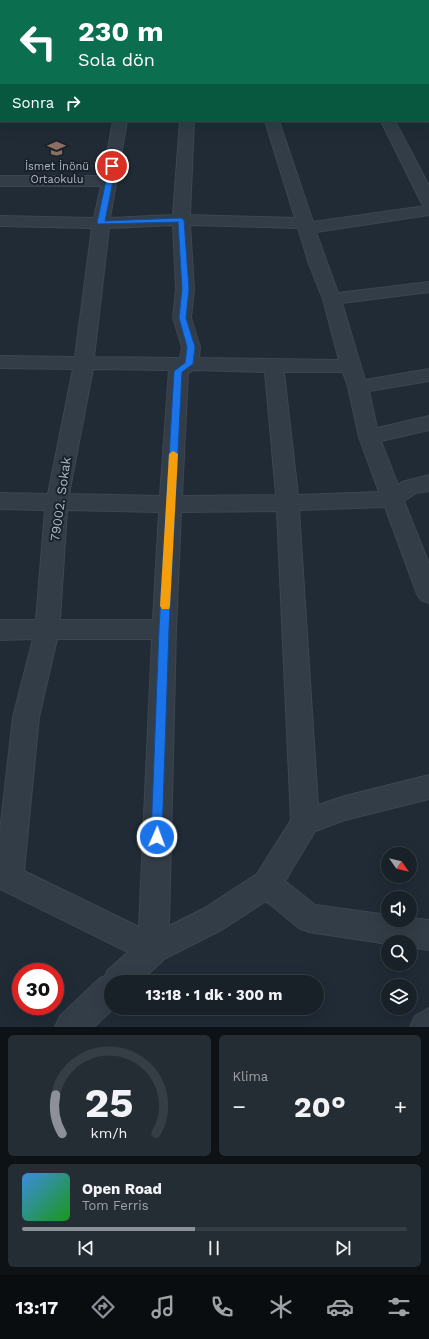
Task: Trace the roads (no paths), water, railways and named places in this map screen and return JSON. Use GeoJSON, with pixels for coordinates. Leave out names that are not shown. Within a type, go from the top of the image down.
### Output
{"type":"FeatureCollection","features":[{"type":"Feature","properties":{"kind":"street","name":"79002. Sokak"},"geometry":{"type":"LineString","coordinates":[[4,876],[26,717],[47,631],[57,502],[84,364],[101,223],[120,122]]}},
{"type":"Feature","properties":{"kind":"street"},"geometry":{"type":"LineString","coordinates":[[187,122],[181,220],[185,289],[182,318],[191,347],[189,364]]}},
{"type":"Feature","properties":{"kind":"street"},"geometry":{"type":"LineString","coordinates":[[272,122],[318,264],[332,300],[350,366],[358,387],[369,437],[392,499],[428,585]]}},
{"type":"Feature","properties":{"kind":"street"},"geometry":{"type":"LineString","coordinates":[[389,122],[429,202]]}},
{"type":"Feature","properties":{"kind":"street"},"geometry":{"type":"LineString","coordinates":[[0,180],[110,181]]}},
{"type":"Feature","properties":{"kind":"street"},"geometry":{"type":"LineString","coordinates":[[0,221],[101,223],[181,220],[306,225],[429,210]]}},
{"type":"Feature","properties":{"kind":"street"},"geometry":{"type":"LineString","coordinates":[[332,300],[404,291],[429,286]]}},
{"type":"Feature","properties":{"kind":"street"},"geometry":{"type":"LineString","coordinates":[[0,362],[350,366]]}},
{"type":"Feature","properties":{"kind":"street"},"geometry":{"type":"LineString","coordinates":[[153,949],[164,629],[178,371],[189,364]]}},
{"type":"Feature","properties":{"kind":"street"},"geometry":{"type":"LineString","coordinates":[[125,975],[153,949],[213,919],[268,884],[305,822],[288,503],[274,366]]}},
{"type":"Feature","properties":{"kind":"street"},"geometry":{"type":"LineString","coordinates":[[358,387],[429,374]]}},
{"type":"Feature","properties":{"kind":"street"},"geometry":{"type":"LineString","coordinates":[[369,437],[429,423]]}},
{"type":"Feature","properties":{"kind":"street"},"geometry":{"type":"LineString","coordinates":[[0,501],[170,504],[288,503],[392,499],[410,487],[429,483]]}},
{"type":"Feature","properties":{"kind":"street"},"geometry":{"type":"LineString","coordinates":[[0,630],[47,631],[164,629]]}},
{"type":"Feature","properties":{"kind":"street"},"geometry":{"type":"LineString","coordinates":[[305,822],[344,808],[429,787]]}},
{"type":"Feature","properties":{"kind":"street"},"geometry":{"type":"LineString","coordinates":[[4,876],[153,949]]}},
{"type":"Feature","properties":{"kind":"street"},"geometry":{"type":"LineString","coordinates":[[268,884],[309,918],[429,935]]}},
{"type":"Feature","properties":{"kind":"street"},"geometry":{"type":"LineString","coordinates":[[71,1027],[104,996]]}},
{"type":"Feature","properties":{"kind":"street"},"geometry":{"type":"LineString","coordinates":[[426,1027],[429,1024]]}},
{"type":"Feature","properties":{"kind":"place","name":"İsmet İnönü Ortaokulu"},"geometry":{"type":"Point","coordinates":[57,148]}}]}
